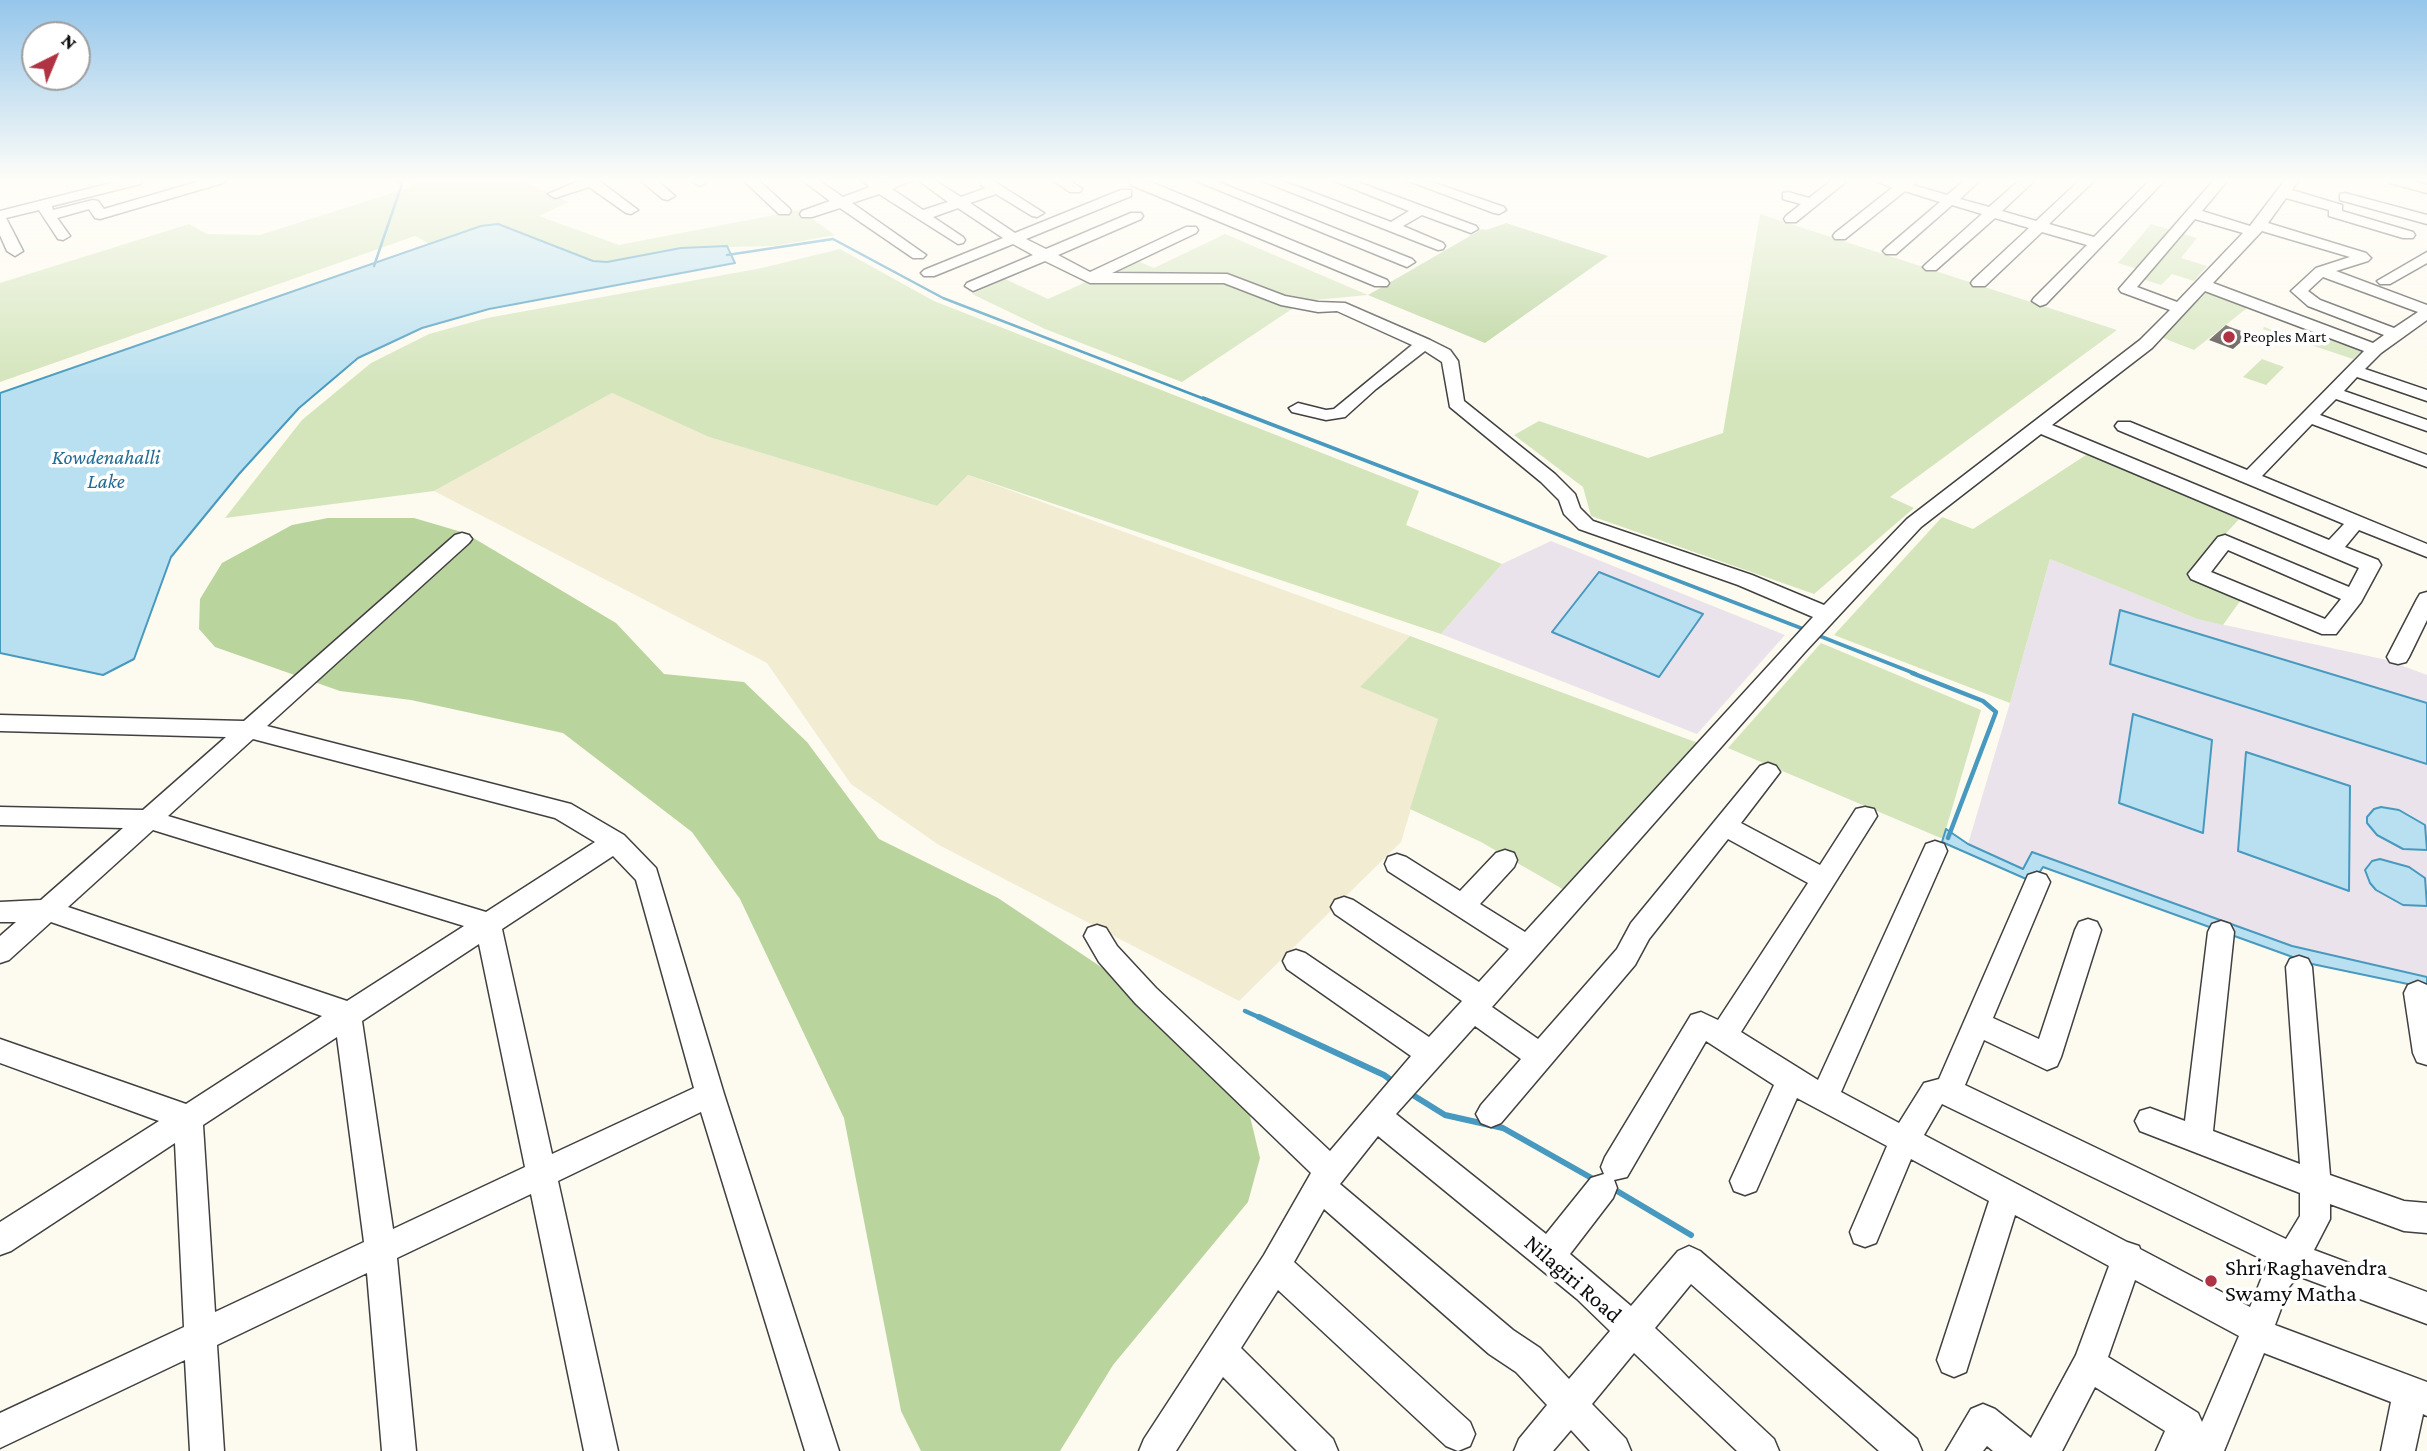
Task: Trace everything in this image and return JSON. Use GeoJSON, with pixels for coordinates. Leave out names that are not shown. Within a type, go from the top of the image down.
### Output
{"type":"FeatureCollection","features":[{"type":"Feature","properties":{"kind":"street"},"geometry":{"type":"LineString","coordinates":[[908,248],[918,255]]}},
{"type":"Feature","properties":{"kind":"street"},"geometry":{"type":"LineString","coordinates":[[929,273],[993,248]]}},
{"type":"Feature","properties":{"kind":"street"},"geometry":{"type":"LineString","coordinates":[[1031,248],[1083,282],[1227,279],[1281,300],[1318,307],[1339,306],[1424,344],[1444,354],[1450,361],[1456,404],[1548,478],[1568,498],[1571,510],[1586,524],[1745,580],[1825,618]]}},
{"type":"Feature","properties":{"kind":"street"},"geometry":{"type":"LineString","coordinates":[[973,286],[1058,248]]}},
{"type":"Feature","properties":{"kind":"street"},"geometry":{"type":"LineString","coordinates":[[1083,282],[1154,248]]}},
{"type":"Feature","properties":{"kind":"street"},"geometry":{"type":"LineString","coordinates":[[1298,248],[1381,283]]}},
{"type":"Feature","properties":{"kind":"street"},"geometry":{"type":"LineString","coordinates":[[1371,248],[1407,262]]}},
{"type":"Feature","properties":{"kind":"street"},"geometry":{"type":"LineString","coordinates":[[1891,251],[1895,248]]}},
{"type":"Feature","properties":{"kind":"street"},"geometry":{"type":"LineString","coordinates":[[1931,267],[1952,248]]}},
{"type":"Feature","properties":{"kind":"street"},"geometry":{"type":"LineString","coordinates":[[1979,283],[2016,248]]}},
{"type":"Feature","properties":{"kind":"street"},"geometry":{"type":"LineString","coordinates":[[2040,301],[2092,248]]}},
{"type":"Feature","properties":{"kind":"street"},"geometry":{"type":"LineString","coordinates":[[2162,248],[2127,289],[2180,308]]}},
{"type":"Feature","properties":{"kind":"street"},"geometry":{"type":"LineString","coordinates":[[1160,1449],[1275,1266],[1326,1179],[1376,1116],[1797,647],[1914,523],[2138,351],[2236,248]]}},
{"type":"Feature","properties":{"kind":"street"},"geometry":{"type":"LineString","coordinates":[[2326,248],[2363,258],[2321,271],[2301,288],[2301,295],[2314,303],[2390,333]]}},
{"type":"Feature","properties":{"kind":"street"},"geometry":{"type":"LineString","coordinates":[[2361,303],[2380,286],[2427,257]]}},
{"type":"Feature","properties":{"kind":"street"},"geometry":{"type":"LineString","coordinates":[[2250,477],[2356,371],[2390,333],[2425,306],[2341,265]]}},
{"type":"Feature","properties":{"kind":"street"},"geometry":{"type":"LineString","coordinates":[[2321,271],[2380,286]]}},
{"type":"Feature","properties":{"kind":"street"},"geometry":{"type":"LineString","coordinates":[[2201,284],[2375,349]]}},
{"type":"Feature","properties":{"kind":"street"},"geometry":{"type":"LineString","coordinates":[[1298,408],[1326,415],[1339,413],[1370,385],[1424,344]]}},
{"type":"Feature","properties":{"kind":"street"},"geometry":{"type":"LineString","coordinates":[[2356,371],[2427,396]]}},
{"type":"Feature","properties":{"kind":"street"},"geometry":{"type":"LineString","coordinates":[[2334,393],[2427,426]]}},
{"type":"Feature","properties":{"kind":"street"},"geometry":{"type":"LineString","coordinates":[[2309,417],[2427,461]]}},
{"type":"Feature","properties":{"kind":"street"},"geometry":{"type":"LineString","coordinates":[[2124,426],[2427,551]]}},
{"type":"Feature","properties":{"kind":"street"},"geometry":{"type":"LineString","coordinates":[[2040,427],[2249,514],[2332,549],[2371,565],[2354,597],[2329,629],[2198,573],[2249,514]]}},
{"type":"Feature","properties":{"kind":"street"},"geometry":{"type":"LineString","coordinates":[[2332,549],[2356,522]]}},
{"type":"Feature","properties":{"kind":"street"},"geometry":{"type":"LineString","coordinates":[[0,952],[462,539]]}},
{"type":"Feature","properties":{"kind":"street"},"geometry":{"type":"LineString","coordinates":[[2225,541],[2354,597]]}},
{"type":"Feature","properties":{"kind":"street"},"geometry":{"type":"LineString","coordinates":[[2398,657],[2427,598]]}},
{"type":"Feature","properties":{"kind":"street"},"geometry":{"type":"LineString","coordinates":[[0,723],[247,729],[562,811],[615,842],[647,874],[710,1094],[822,1451]]}},
{"type":"Feature","properties":{"kind":"street"},"geometry":{"type":"LineString","coordinates":[[1491,1114],[1626,957],[1640,931],[1768,772]]}},
{"type":"Feature","properties":{"kind":"street"},"geometry":{"type":"LineString","coordinates":[[0,816],[147,819],[488,923]]}},
{"type":"Feature","properties":{"kind":"street"},"geometry":{"type":"LineString","coordinates":[[1723,1036],[1865,816]]}},
{"type":"Feature","properties":{"kind":"street"},"geometry":{"type":"LineString","coordinates":[[1725,826],[1824,879]]}},
{"type":"Feature","properties":{"kind":"street"},"geometry":{"type":"LineString","coordinates":[[0,1240],[615,842]]}},
{"type":"Feature","properties":{"kind":"street"},"geometry":{"type":"LineString","coordinates":[[1824,1097],[1935,851]]}},
{"type":"Feature","properties":{"kind":"street"},"geometry":{"type":"LineString","coordinates":[[1462,906],[1506,860]]}},
{"type":"Feature","properties":{"kind":"street"},"geometry":{"type":"LineString","coordinates":[[1397,864],[1528,948]]}},
{"type":"Feature","properties":{"kind":"street"},"geometry":{"type":"LineString","coordinates":[[1948,1091],[2036,882]]}},
{"type":"Feature","properties":{"kind":"street"},"geometry":{"type":"LineString","coordinates":[[1344,906],[1477,1004],[1540,1057]]}},
{"type":"Feature","properties":{"kind":"street"},"geometry":{"type":"LineString","coordinates":[[0,912],[47,910],[347,1013]]}},
{"type":"Feature","properties":{"kind":"street"},"geometry":{"type":"LineString","coordinates":[[488,923],[601,1451]]}},
{"type":"Feature","properties":{"kind":"street"},"geometry":{"type":"LineString","coordinates":[[1977,1023],[2047,1057],[2088,930]]}},
{"type":"Feature","properties":{"kind":"street"},"geometry":{"type":"LineString","coordinates":[[2197,1140],[2221,932]]}},
{"type":"Feature","properties":{"kind":"street"},"geometry":{"type":"LineString","coordinates":[[1097,936],[1108,954],[1146,996],[1215,1059],[1326,1179],[1501,1342],[1528,1360],[1614,1451]]}},
{"type":"Feature","properties":{"kind":"street"},"geometry":{"type":"LineString","coordinates":[[1296,961],[1432,1055]]}},
{"type":"Feature","properties":{"kind":"street"},"geometry":{"type":"LineString","coordinates":[[2189,1448],[2257,1331],[2276,1277],[2292,1258],[2315,1219],[2317,1185],[2299,967]]}},
{"type":"Feature","properties":{"kind":"street"},"geometry":{"type":"LineString","coordinates":[[2418,993],[2427,1054]]}},
{"type":"Feature","properties":{"kind":"street"},"geometry":{"type":"LineString","coordinates":[[347,1013],[381,1250],[399,1451]]}},
{"type":"Feature","properties":{"kind":"street"},"geometry":{"type":"LineString","coordinates":[[1549,1256],[1609,1178],[1701,1024],[1791,1080],[2128,1257],[2257,1331],[2418,1396],[2398,1451]]}},
{"type":"Feature","properties":{"kind":"street"},"geometry":{"type":"LineString","coordinates":[[0,1051],[188,1118]]}},
{"type":"Feature","properties":{"kind":"street"},"geometry":{"type":"LineString","coordinates":[[1745,1181],[1791,1080]]}},
{"type":"Feature","properties":{"kind":"street"},"geometry":{"type":"LineString","coordinates":[[1865,1232],[1905,1140],[1934,1092],[1948,1091],[2292,1258],[2427,1308]]}},
{"type":"Feature","properties":{"kind":"street"},"geometry":{"type":"LineString","coordinates":[[0,1431],[710,1094]]}},
{"type":"Feature","properties":{"kind":"street","name":"Nilagiri Road"},"geometry":{"type":"LineString","coordinates":[[1376,1116],[1549,1256],[1633,1330],[1762,1451]]}},
{"type":"Feature","properties":{"kind":"street"},"geometry":{"type":"LineString","coordinates":[[188,1118],[207,1451]]}},
{"type":"Feature","properties":{"kind":"street"},"geometry":{"type":"LineString","coordinates":[[2150,1121],[2404,1216],[2427,1218]]}},
{"type":"Feature","properties":{"kind":"street"},"geometry":{"type":"LineString","coordinates":[[1954,1360],[2007,1193]]}},
{"type":"Feature","properties":{"kind":"street"},"geometry":{"type":"LineString","coordinates":[[2043,1451],[2089,1364],[2128,1257]]}},
{"type":"Feature","properties":{"kind":"street"},"geometry":{"type":"LineString","coordinates":[[1531,1451],[1571,1407],[1689,1262],[1905,1451]]}},
{"type":"Feature","properties":{"kind":"street"},"geometry":{"type":"LineString","coordinates":[[1275,1266],[1458,1434]]}},
{"type":"Feature","properties":{"kind":"street"},"geometry":{"type":"LineString","coordinates":[[1220,1352],[1321,1451]]}},
{"type":"Feature","properties":{"kind":"street"},"geometry":{"type":"LineString","coordinates":[[2089,1364],[2186,1425],[2189,1448]]}},
{"type":"Feature","properties":{"kind":"street"},"geometry":{"type":"LineString","coordinates":[[1963,1451],[1983,1421],[2020,1451]]}},
{"type":"Feature","properties":{"kind":"shaded area"},"geometry":{"type":"Polygon","coordinates":[[[612,393],[709,437],[937,506],[968,475],[1410,636],[1361,687],[1438,719],[1401,842],[1239,1001],[939,845],[851,784],[767,663],[434,491],[612,393]]]}},
{"type":"Feature","properties":{"kind":"shaded area"},"geometry":{"type":"Polygon","coordinates":[[[1551,541],[1785,635],[1697,734],[1441,634],[1502,564],[1551,541]]]}},
{"type":"Feature","properties":{"kind":"shaded area"},"geometry":{"type":"Polygon","coordinates":[[[2050,559],[2197,619],[2387,660],[2427,675],[2427,977],[2292,946],[2031,852],[2023,870],[1968,844],[2050,559]]]}},
{"type":"Feature","properties":{"kind":"green space"},"geometry":{"type":"Polygon","coordinates":[[[113,248],[382,248],[0,382],[0,283],[113,248]]]}},
{"type":"Feature","properties":{"kind":"green space"},"geometry":{"type":"Polygon","coordinates":[[[559,248],[694,248],[607,262],[593,261],[559,248]]]}},
{"type":"Feature","properties":{"kind":"green space"},"geometry":{"type":"Polygon","coordinates":[[[1196,248],[1257,248],[1368,295],[1304,301],[1182,382],[1045,329],[972,294],[1005,279],[1048,299],[1135,260],[1154,268],[1196,248]]]}},
{"type":"Feature","properties":{"kind":"green space"},"geometry":{"type":"Polygon","coordinates":[[[1450,248],[1582,248],[1608,256],[1485,343],[1368,295],[1450,248]]]}},
{"type":"Feature","properties":{"kind":"green space"},"geometry":{"type":"Polygon","coordinates":[[[1754,248],[1864,248],[2117,330],[1890,497],[1914,508],[1814,594],[1591,516],[1583,487],[1514,435],[1539,421],[1648,458],[1723,433],[1754,248]]]}},
{"type":"Feature","properties":{"kind":"green space"},"geometry":{"type":"Polygon","coordinates":[[[2131,248],[2189,248],[2181,258],[2207,266],[2194,281],[2172,274],[2161,285],[2133,276],[2138,269],[2118,263],[2131,248]]]}},
{"type":"Feature","properties":{"kind":"green space"},"geometry":{"type":"Polygon","coordinates":[[[840,249],[934,301],[1419,491],[1406,525],[1502,564],[1441,634],[968,475],[937,506],[709,437],[612,393],[434,491],[225,518],[302,420],[371,363],[429,334],[487,318],[762,268],[840,249]]]}},
{"type":"Feature","properties":{"kind":"green space"},"geometry":{"type":"Polygon","coordinates":[[[2204,287],[2251,305],[2194,350],[2163,338],[2204,287]]]}},
{"type":"Feature","properties":{"kind":"green space"},"geometry":{"type":"Polygon","coordinates":[[[2264,327],[2312,344],[2325,332],[2366,347],[2353,359],[2263,329],[2264,327]]]}},
{"type":"Feature","properties":{"kind":"green space"},"geometry":{"type":"Polygon","coordinates":[[[2262,359],[2284,367],[2266,385],[2243,377],[2262,359]]]}},
{"type":"Feature","properties":{"kind":"green space"},"geometry":{"type":"Polygon","coordinates":[[[2092,451],[2243,515],[2189,573],[2243,597],[2223,625],[2197,619],[2050,559],[2010,703],[1834,635],[1942,517],[1973,529],[2092,451]]]}},
{"type":"Feature","properties":{"kind":"green space"},"geometry":{"type":"Polygon","coordinates":[[[328,518],[414,518],[465,533],[616,623],[664,674],[744,682],[807,742],[879,839],[998,898],[1128,985],[1241,1079],[1260,1158],[1248,1202],[1113,1365],[1060,1451],[921,1451],[901,1411],[844,1118],[740,899],[692,832],[563,733],[411,700],[340,691],[215,647],[199,629],[200,599],[222,563],[292,525],[328,518]]]}},
{"type":"Feature","properties":{"kind":"green space"},"geometry":{"type":"Polygon","coordinates":[[[1410,636],[1698,743],[1566,891],[1481,842],[1410,809],[1438,719],[1360,687],[1410,636]]]}},
{"type":"Feature","properties":{"kind":"green space"},"geometry":{"type":"Polygon","coordinates":[[[1821,643],[1981,710],[1943,839],[1728,748],[1821,643]]]}},
{"type":"Feature","properties":{"kind":"water","name":"Kowdenahalli Lake"},"geometry":{"type":"Polygon","coordinates":[[[418,248],[559,248],[593,261],[607,262],[681,248],[728,248],[735,263],[489,309],[422,328],[358,358],[299,408],[239,474],[171,557],[134,659],[103,675],[0,653],[0,393],[418,248]]]}},
{"type":"Feature","properties":{"kind":"water"},"geometry":{"type":"Polygon","coordinates":[[[1599,572],[1703,614],[1659,677],[1552,632],[1599,572]]]}},
{"type":"Feature","properties":{"kind":"water"},"geometry":{"type":"Polygon","coordinates":[[[2120,610],[2427,703],[2427,764],[2110,664],[2120,610]]]}},
{"type":"Feature","properties":{"kind":"water"},"geometry":{"type":"Polygon","coordinates":[[[2133,714],[2212,740],[2203,833],[2119,803],[2133,714]]]}},
{"type":"Feature","properties":{"kind":"water"},"geometry":{"type":"Polygon","coordinates":[[[2246,752],[2350,786],[2349,891],[2238,851],[2246,752]]]}},
{"type":"Feature","properties":{"kind":"water"},"geometry":{"type":"Polygon","coordinates":[[[2381,807],[2399,810],[2425,825],[2427,850],[2403,849],[2377,835],[2367,823],[2367,817],[2374,809],[2381,807]]]}},
{"type":"Feature","properties":{"kind":"water"},"geometry":{"type":"Polygon","coordinates":[[[1946,829],[1968,844],[2023,869],[2032,852],[2292,946],[2427,977],[2427,988],[2312,964],[2043,867],[2033,882],[1942,842],[1946,829]]]}},
{"type":"Feature","properties":{"kind":"water"},"geometry":{"type":"Polygon","coordinates":[[[2380,859],[2409,867],[2425,878],[2427,906],[2403,905],[2376,890],[2365,870],[2372,861],[2380,859]]]}},
{"type":"Feature","properties":{"kind":"building","name":"Peoples Mart"},"geometry":{"type":"Polygon","coordinates":[[[2226,325],[2250,334],[2233,349],[2209,340],[2226,325]]]}},
{"type":"Feature","properties":{"kind":"waterway"},"geometry":{"type":"LineString","coordinates":[[374,266],[380,248]]}},
{"type":"Feature","properties":{"kind":"waterway"},"geometry":{"type":"LineString","coordinates":[[727,255],[775,248]]}},
{"type":"Feature","properties":{"kind":"waterway"},"geometry":{"type":"LineString","coordinates":[[849,248],[943,298],[1207,400]]}},
{"type":"Feature","properties":{"kind":"waterway"},"geometry":{"type":"LineString","coordinates":[[1203,398],[1806,630]]}},
{"type":"Feature","properties":{"kind":"waterway"},"geometry":{"type":"LineString","coordinates":[[1817,635],[1916,674]]}},
{"type":"Feature","properties":{"kind":"waterway"},"geometry":{"type":"LineString","coordinates":[[1912,673],[1983,701],[1996,712],[1948,838]]}},
{"type":"Feature","properties":{"kind":"waterway"},"geometry":{"type":"LineString","coordinates":[[1245,1011],[1263,1019]]}},
{"type":"Feature","properties":{"kind":"waterway"},"geometry":{"type":"LineString","coordinates":[[1259,1017],[1384,1075],[1395,1083]]}},
{"type":"Feature","properties":{"kind":"waterway"},"geometry":{"type":"LineString","coordinates":[[1408,1092],[1445,1115],[1503,1128],[1595,1180]]}},
{"type":"Feature","properties":{"kind":"waterway"},"geometry":{"type":"LineString","coordinates":[[1612,1188],[1691,1235]]}},
{"type":"Feature","properties":{"kind":"place","name":"Peoples Mart"},"geometry":{"type":"Point","coordinates":[2229,337]}},
{"type":"Feature","properties":{"kind":"place","name":"Shri Raghavendra Swamy Matha"},"geometry":{"type":"Point","coordinates":[2211,1281]}}]}
